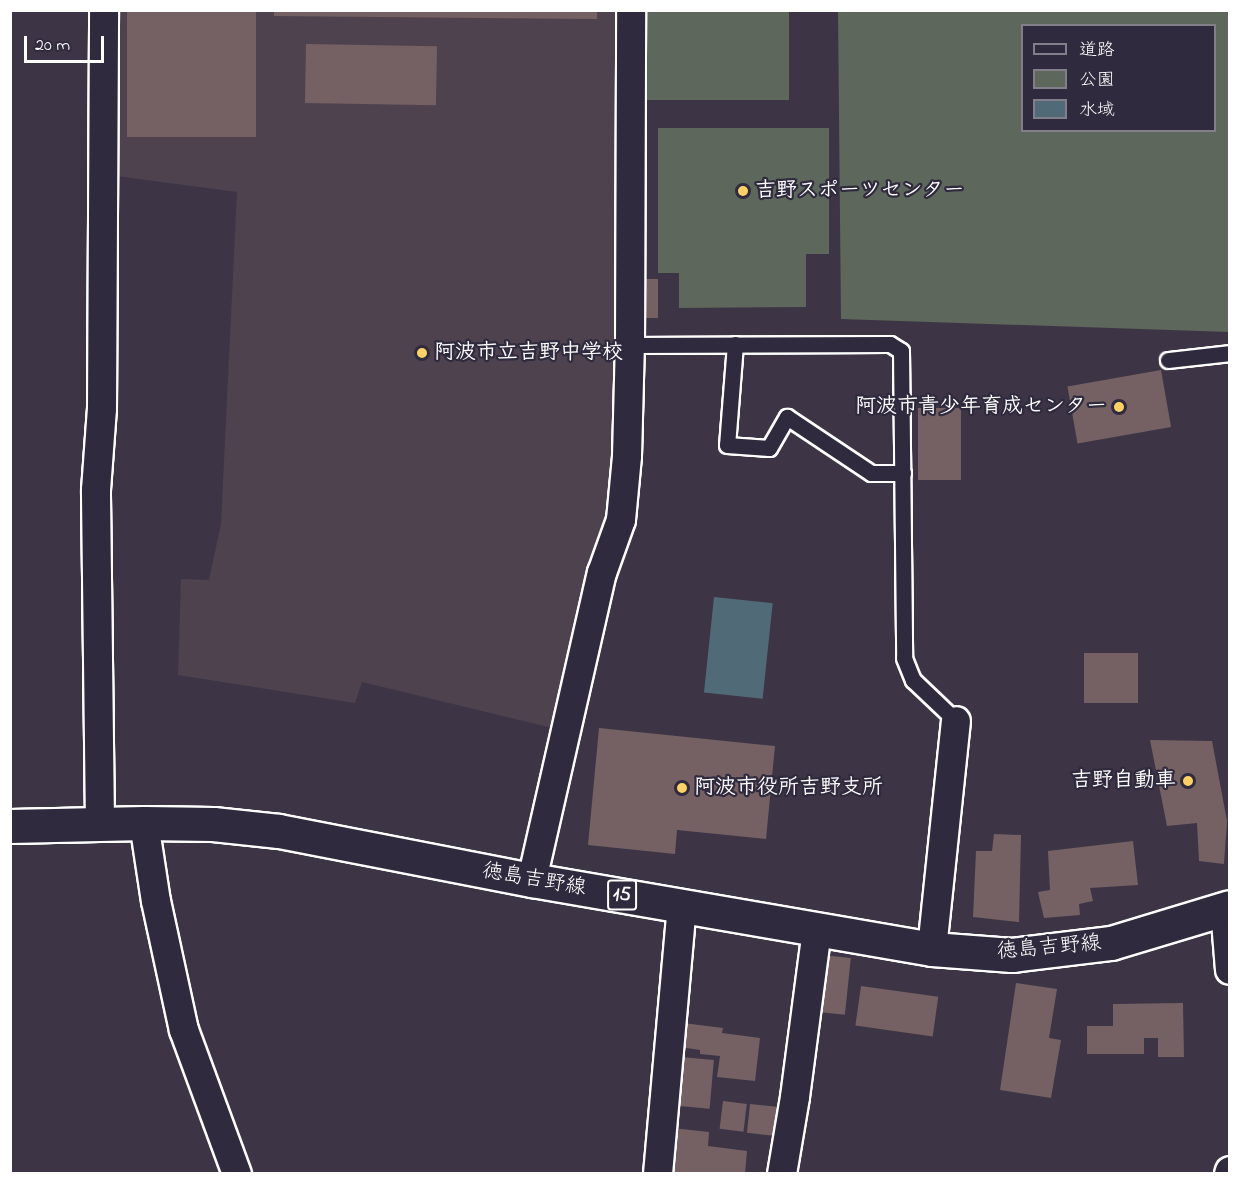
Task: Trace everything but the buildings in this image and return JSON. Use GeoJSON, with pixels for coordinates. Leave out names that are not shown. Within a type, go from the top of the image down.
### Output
{"type":"FeatureCollection","features":[{"type":"Feature","properties":{"kind":"main road","name":"徳島吉野線"},"geometry":{"type":"LineString","coordinates":[[10,826],[100,823],[213,824],[279,831],[532,880],[932,949],[1012,956],[1111,943],[1227,908]]}},
{"type":"Feature","properties":{"kind":"street"},"geometry":{"type":"LineString","coordinates":[[100,823],[96,490],[102,409],[104,10]]}},
{"type":"Feature","properties":{"kind":"street"},"geometry":{"type":"LineString","coordinates":[[532,880],[602,573],[621,520],[627,456],[630,345],[631,10]]}},
{"type":"Feature","properties":{"kind":"street"},"geometry":{"type":"LineString","coordinates":[[932,949],[956,721]]}},
{"type":"Feature","properties":{"kind":"street"},"geometry":{"type":"LineString","coordinates":[[144,823],[156,901],[184,1030],[237,1173]]}},
{"type":"Feature","properties":{"kind":"street"},"geometry":{"type":"LineString","coordinates":[[658,1173],[682,906]]}},
{"type":"Feature","properties":{"kind":"street"},"geometry":{"type":"LineString","coordinates":[[1227,908],[1230,970]]}},
{"type":"Feature","properties":{"kind":"street"},"geometry":{"type":"LineString","coordinates":[[782,1173],[795,1097],[817,929]]}},
{"type":"Feature","properties":{"kind":"lane"},"geometry":{"type":"LineString","coordinates":[[735,344],[727,445],[769,448],[787,417],[871,474],[903,473]]}},
{"type":"Feature","properties":{"kind":"lane"},"geometry":{"type":"LineString","coordinates":[[630,345],[890,344],[901,351],[904,658],[913,680],[956,721]]}},
{"type":"Feature","properties":{"kind":"lane"},"geometry":{"type":"LineString","coordinates":[[1168,360],[1230,353]]}},
{"type":"Feature","properties":{"kind":"shaded area","name":"阿波市立吉野中学校"},"geometry":{"type":"Polygon","coordinates":[[[112,11],[617,11],[613,513],[599,533],[557,729],[362,682],[355,703],[178,675],[181,579],[209,580],[221,524],[237,192],[109,175],[112,11]]]}},
{"type":"Feature","properties":{"kind":"green space"},"geometry":{"type":"Polygon","coordinates":[[[644,11],[789,11],[789,100],[644,100],[644,11]]]}},
{"type":"Feature","properties":{"kind":"green space"},"geometry":{"type":"Polygon","coordinates":[[[838,11],[1229,11],[1229,332],[841,319],[838,11]]]}},
{"type":"Feature","properties":{"kind":"green space","name":"吉野スポーツセンター"},"geometry":{"type":"Polygon","coordinates":[[[658,128],[829,128],[829,254],[806,254],[806,307],[679,308],[679,273],[658,273],[658,128]]]}},
{"type":"Feature","properties":{"kind":"water"},"geometry":{"type":"Polygon","coordinates":[[[714,597],[773,603],[763,699],[704,692],[714,597]]]}},
{"type":"Feature","properties":{"kind":"place","name":"吉野スポーツセンター"},"geometry":{"type":"Point","coordinates":[743,191]}},
{"type":"Feature","properties":{"kind":"place","name":"阿波市立吉野中学校"},"geometry":{"type":"Point","coordinates":[422,353]}},
{"type":"Feature","properties":{"kind":"place","name":"阿波市青少年育成センター"},"geometry":{"type":"Point","coordinates":[1119,407]}},
{"type":"Feature","properties":{"kind":"place","name":"吉野自動車"},"geometry":{"type":"Point","coordinates":[1188,781]}},
{"type":"Feature","properties":{"kind":"place","name":"阿波市役所吉野支所"},"geometry":{"type":"Point","coordinates":[682,788]}}]}
